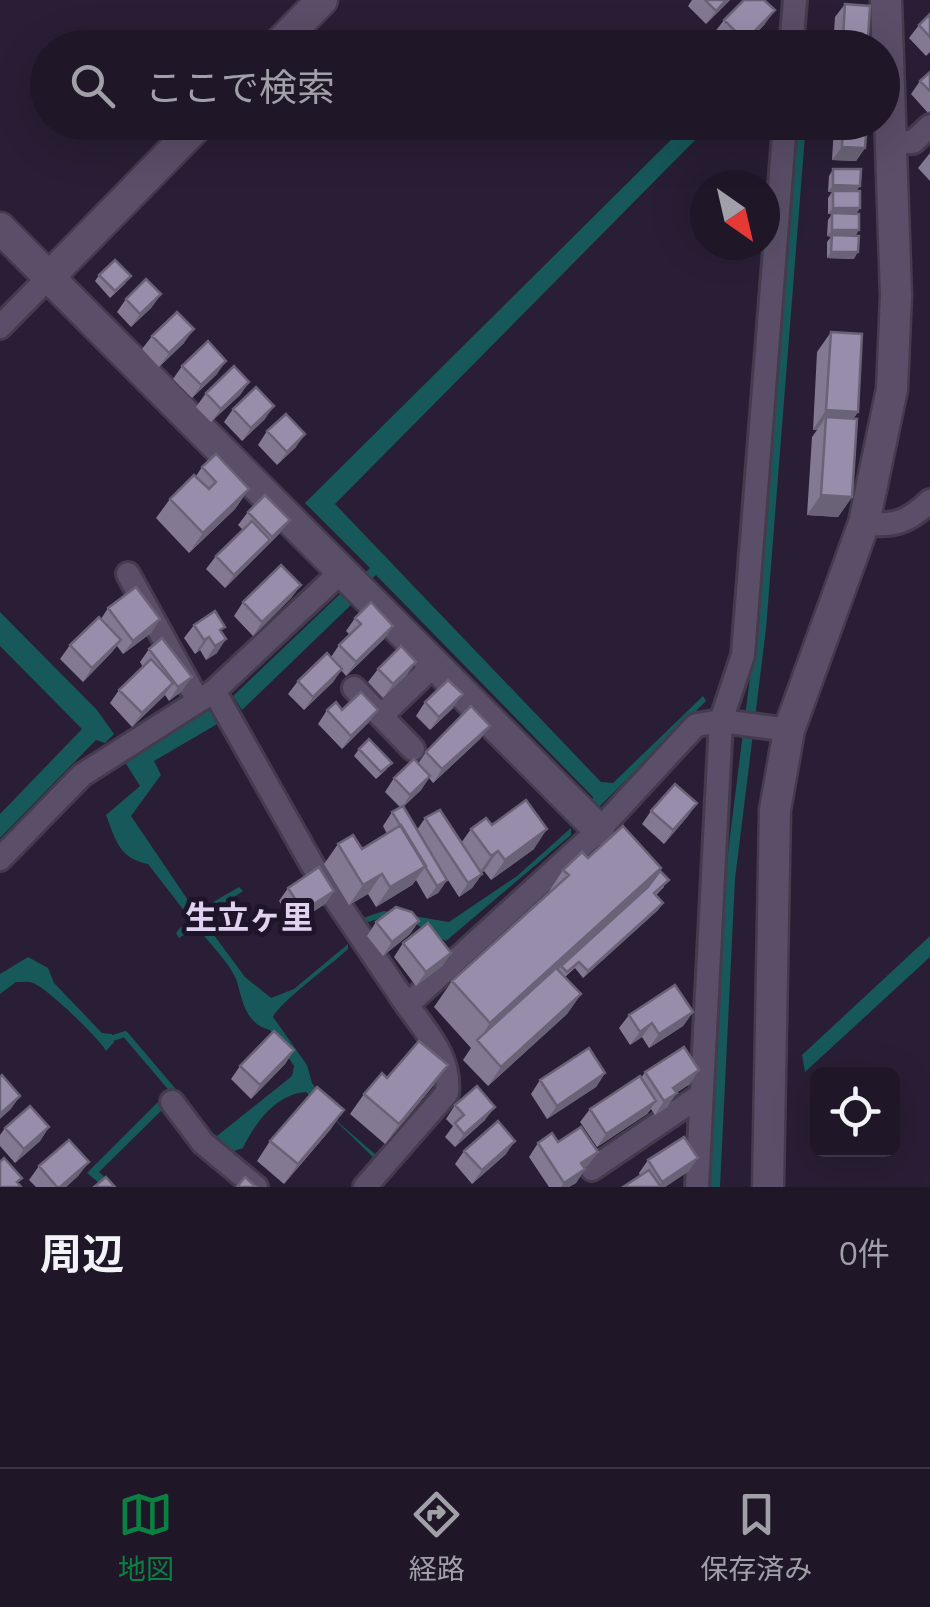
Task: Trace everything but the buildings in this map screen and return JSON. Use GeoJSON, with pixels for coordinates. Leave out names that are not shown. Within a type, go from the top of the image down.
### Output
{"type":"FeatureCollection","features":[{"type":"Feature","properties":{"kind":"street"},"geometry":{"type":"LineString","coordinates":[[293,30],[322,0]]}},
{"type":"Feature","properties":{"kind":"street"},"geometry":{"type":"LineString","coordinates":[[792,30],[794,0]]}},
{"type":"Feature","properties":{"kind":"street"},"geometry":{"type":"LineString","coordinates":[[886,0],[887,30]]}},
{"type":"Feature","properties":{"kind":"street"},"geometry":{"type":"LineString","coordinates":[[768,1187],[775,728],[864,523],[892,389],[896,295],[892,142],[913,142],[930,126]]}},
{"type":"Feature","properties":{"kind":"street"},"geometry":{"type":"LineString","coordinates":[[0,326],[183,140]]}},
{"type":"Feature","properties":{"kind":"street"},"geometry":{"type":"LineString","coordinates":[[697,1187],[728,722],[743,655],[784,140]]}},
{"type":"Feature","properties":{"kind":"street"},"geometry":{"type":"LineString","coordinates":[[0,228],[599,830]]}},
{"type":"Feature","properties":{"kind":"street"},"geometry":{"type":"LineString","coordinates":[[864,523],[890,526],[910,519],[930,501]]}},
{"type":"Feature","properties":{"kind":"street"},"geometry":{"type":"LineString","coordinates":[[0,859],[82,775],[206,696],[343,570]]}},
{"type":"Feature","properties":{"kind":"street"},"geometry":{"type":"LineString","coordinates":[[128,574],[450,1073],[447,1093],[364,1187]]}},
{"type":"Feature","properties":{"kind":"street"},"geometry":{"type":"LineString","coordinates":[[381,716],[436,664]]}},
{"type":"Feature","properties":{"kind":"street"},"geometry":{"type":"LineString","coordinates":[[354,688],[413,749]]}},
{"type":"Feature","properties":{"kind":"street"},"geometry":{"type":"LineString","coordinates":[[407,1005],[599,830],[696,724],[728,722],[775,728]]}},
{"type":"Feature","properties":{"kind":"street"},"geometry":{"type":"LineString","coordinates":[[592,1169],[701,1095]]}},
{"type":"Feature","properties":{"kind":"street"},"geometry":{"type":"LineString","coordinates":[[172,1102],[204,1142],[256,1187]]}},
{"type":"Feature","properties":{"kind":"shaded area"},"geometry":{"type":"Polygon","coordinates":[[[671,140],[695,140],[335,504],[601,782],[613,783],[703,696],[706,701],[598,808],[591,806],[593,797],[376,575],[371,579],[365,573],[370,568],[305,503],[671,140]]]}},
{"type":"Feature","properties":{"kind":"shaded area"},"geometry":{"type":"Polygon","coordinates":[[[791,140],[805,140],[766,629],[735,879],[720,1187],[709,1187],[725,876],[757,621],[791,140]]]}},
{"type":"Feature","properties":{"kind":"shaded area"},"geometry":{"type":"Polygon","coordinates":[[[341,593],[352,604],[242,710],[233,696],[341,593]]]}},
{"type":"Feature","properties":{"kind":"shaded area"},"geometry":{"type":"Polygon","coordinates":[[[0,612],[97,710],[114,734],[105,743],[96,740],[0,838],[0,814],[82,729],[0,646],[0,612]]]}},
{"type":"Feature","properties":{"kind":"shaded area"},"geometry":{"type":"Polygon","coordinates":[[[211,709],[219,723],[154,761],[161,775],[131,816],[196,912],[239,887],[243,891],[202,919],[245,977],[271,998],[294,989],[348,944],[348,949],[295,993],[273,1017],[307,1065],[312,1083],[339,1123],[376,1155],[375,1159],[306,1092],[276,1104],[260,1120],[243,1148],[231,1152],[211,1139],[203,1126],[217,1136],[292,1076],[294,1066],[270,1030],[250,1016],[233,972],[197,927],[179,938],[176,933],[189,917],[148,864],[120,847],[106,815],[140,786],[123,759],[211,709]]]}},
{"type":"Feature","properties":{"kind":"shaded area"},"geometry":{"type":"Polygon","coordinates":[[[571,828],[571,835],[446,941],[406,920],[387,918],[360,925],[357,920],[384,911],[449,922],[517,876],[571,828]]]}},
{"type":"Feature","properties":{"kind":"shaded area"},"geometry":{"type":"Polygon","coordinates":[[[930,936],[930,957],[805,1072],[802,1055],[930,936]]]}},
{"type":"Feature","properties":{"kind":"shaded area"},"geometry":{"type":"Polygon","coordinates":[[[28,957],[48,968],[54,983],[102,1033],[112,1034],[114,1042],[106,1051],[72,1014],[33,983],[16,982],[0,994],[0,974],[28,957]]]}},
{"type":"Feature","properties":{"kind":"shaded area"},"geometry":{"type":"Polygon","coordinates":[[[160,1100],[164,1108],[99,1172],[116,1187],[104,1187],[87,1173],[160,1100]]]}},
{"type":"Feature","properties":{"kind":"waterway"},"geometry":{"type":"LineString","coordinates":[[113,1038],[125,1034],[176,1094]]}},
{"type":"Feature","properties":{"kind":"district","name":"生立ヶ里"},"geometry":{"type":"Point","coordinates":[249,918]}}]}
